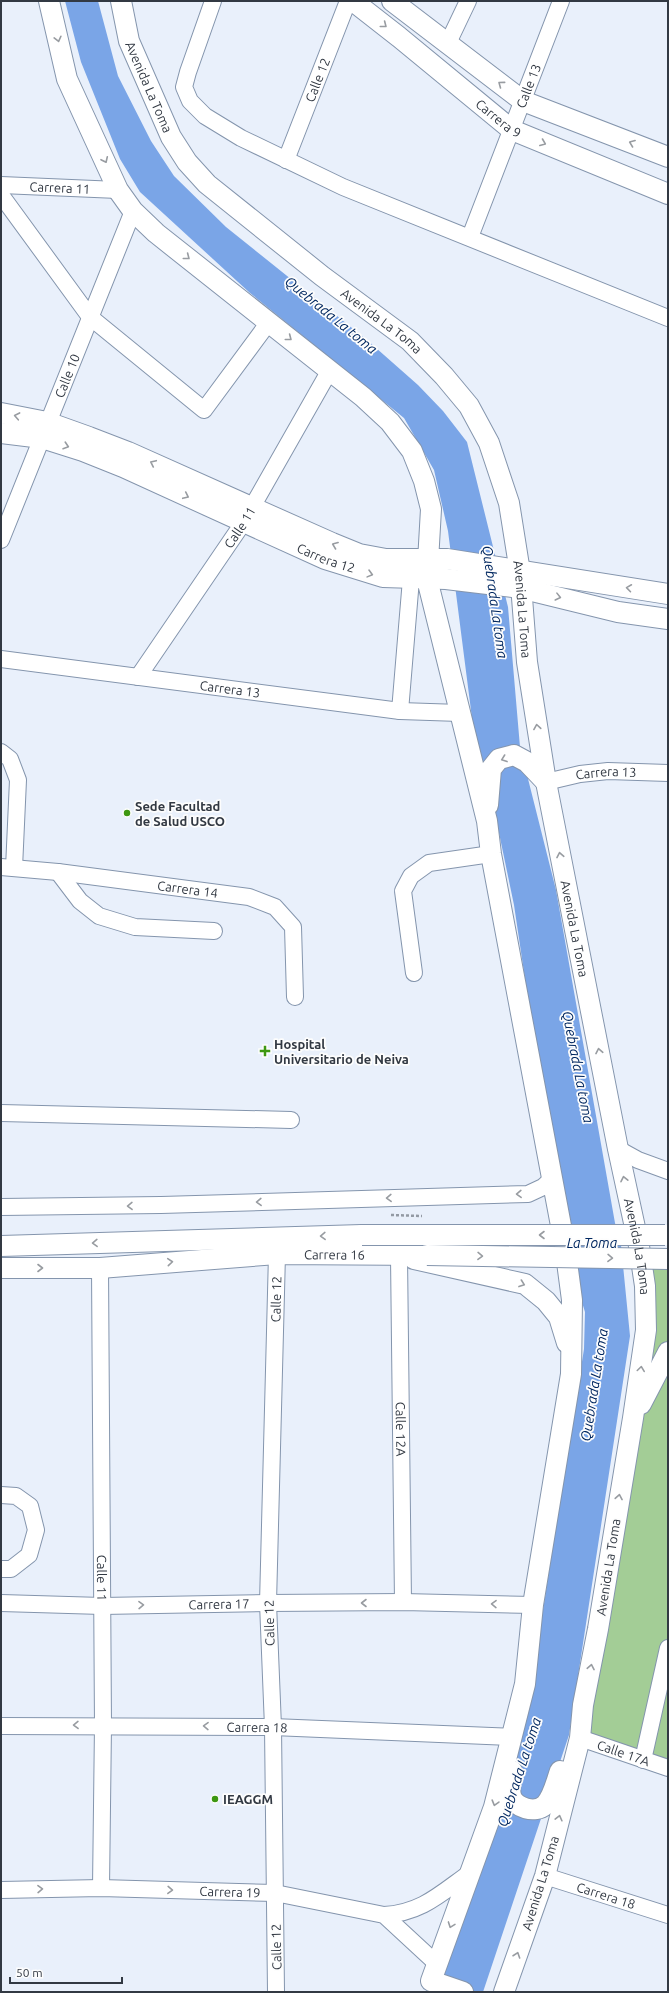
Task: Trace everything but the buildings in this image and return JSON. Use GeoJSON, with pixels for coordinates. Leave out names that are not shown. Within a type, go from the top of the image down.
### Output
{"type":"FeatureCollection","features":[{"type":"Feature","properties":{"kind":"main road"},"geometry":{"type":"LineString","coordinates":[[49,1],[68,79],[118,190],[133,211],[156,233],[330,370],[363,397],[390,422],[412,451],[424,481],[431,509],[431,534],[437,559],[428,579],[487,821],[491,854],[553,1178],[572,1300],[571,1374],[533,1605],[525,1684],[510,1788],[511,1797],[523,1807],[538,1810],[548,1802],[554,1789],[583,1705]]}},
{"type":"Feature","properties":{"kind":"main road","name":"Avenida La Toma"},"geometry":{"type":"LineString","coordinates":[[121,1],[128,41],[171,137],[187,162],[207,184],[322,276],[410,341],[444,376],[469,406],[490,443],[504,484],[527,662],[546,782],[618,1149],[639,1246],[645,1286],[646,1330],[634,1418],[598,1629],[583,1705],[580,1738],[545,1876],[504,1992]]}},
{"type":"Feature","properties":{"kind":"main road","name":"Carrera 9"},"geometry":{"type":"LineString","coordinates":[[353,1],[512,130],[668,194]]}},
{"type":"Feature","properties":{"kind":"main road"},"geometry":{"type":"LineString","coordinates":[[392,1],[523,101],[668,157]]}},
{"type":"Feature","properties":{"kind":"main road","name":"Carrera 12"},"geometry":{"type":"LineString","coordinates":[[1,413],[45,430],[123,467],[248,516],[359,554],[386,558],[437,559],[516,580],[618,612],[668,619]]}},
{"type":"Feature","properties":{"kind":"main road","name":"Carrera 12"},"geometry":{"type":"LineString","coordinates":[[1,433],[45,430]]}},
{"type":"Feature","properties":{"kind":"main road","name":"Carrera 12"},"geometry":{"type":"LineString","coordinates":[[248,516],[325,559],[383,577],[516,580],[668,594]]}},
{"type":"Feature","properties":{"kind":"main road"},"geometry":{"type":"LineString","coordinates":[[487,821],[491,770],[499,759],[514,755],[521,758],[527,762],[546,782]]}},
{"type":"Feature","properties":{"kind":"main road","name":"Carrera 16"},"geometry":{"type":"LineString","coordinates":[[1,1246],[362,1235],[668,1235]]}},
{"type":"Feature","properties":{"kind":"main road","name":"Carrera 16"},"geometry":{"type":"LineString","coordinates":[[1,1268],[100,1268],[277,1254],[668,1259]]}},
{"type":"Feature","properties":{"kind":"main road"},"geometry":{"type":"LineString","coordinates":[[401,1256],[525,1284],[546,1301],[559,1318],[566,1339],[571,1374]]}},
{"type":"Feature","properties":{"kind":"main road"},"geometry":{"type":"LineString","coordinates":[[634,1418],[668,1352]]}},
{"type":"Feature","properties":{"kind":"main road"},"geometry":{"type":"LineString","coordinates":[[463,1992],[434,1980],[494,1807],[513,1737],[525,1684]]}},
{"type":"Feature","properties":{"kind":"street"},"geometry":{"type":"LineString","coordinates":[[213,1],[184,87],[190,101],[204,116],[241,138],[343,187],[668,318]]}},
{"type":"Feature","properties":{"kind":"street","name":"Calle 12"},"geometry":{"type":"LineString","coordinates":[[286,160],[348,1]]}},
{"type":"Feature","properties":{"kind":"street"},"geometry":{"type":"LineString","coordinates":[[448,43],[468,1]]}},
{"type":"Feature","properties":{"kind":"street","name":"Calle 13"},"geometry":{"type":"LineString","coordinates":[[470,237],[561,1]]}},
{"type":"Feature","properties":{"kind":"street","name":"Carrera 11"},"geometry":{"type":"LineString","coordinates":[[1,185],[118,190]]}},
{"type":"Feature","properties":{"kind":"street"},"geometry":{"type":"LineString","coordinates":[[1,195],[90,317],[204,410],[269,322]]}},
{"type":"Feature","properties":{"kind":"street","name":"Calle 10"},"geometry":{"type":"LineString","coordinates":[[1,540],[133,211]]}},
{"type":"Feature","properties":{"kind":"street","name":"Calle 11"},"geometry":{"type":"LineString","coordinates":[[138,677],[248,516],[330,370]]}},
{"type":"Feature","properties":{"kind":"street"},"geometry":{"type":"LineString","coordinates":[[400,711],[428,579]]}},
{"type":"Feature","properties":{"kind":"street","name":"Carrera 13"},"geometry":{"type":"LineString","coordinates":[[1,659],[400,711],[460,713]]}},
{"type":"Feature","properties":{"kind":"street"},"geometry":{"type":"LineString","coordinates":[[1,752],[10,759],[18,780],[7,868]]}},
{"type":"Feature","properties":{"kind":"street","name":"Carrera 13"},"geometry":{"type":"LineString","coordinates":[[546,782],[580,774],[608,771],[668,773]]}},
{"type":"Feature","properties":{"kind":"street"},"geometry":{"type":"LineString","coordinates":[[414,973],[403,891],[411,876],[429,863],[491,854]]}},
{"type":"Feature","properties":{"kind":"street","name":"Carrera 14"},"geometry":{"type":"LineString","coordinates":[[7,868],[58,872],[249,897],[275,907],[293,927],[295,997]]}},
{"type":"Feature","properties":{"kind":"street"},"geometry":{"type":"LineString","coordinates":[[58,872],[80,901],[99,916],[135,927],[214,931]]}},
{"type":"Feature","properties":{"kind":"street"},"geometry":{"type":"LineString","coordinates":[[1,1113],[291,1120]]}},
{"type":"Feature","properties":{"kind":"street"},"geometry":{"type":"LineString","coordinates":[[618,1149],[638,1160],[668,1171]]}},
{"type":"Feature","properties":{"kind":"street"},"geometry":{"type":"LineString","coordinates":[[1,1207],[161,1205],[528,1194],[543,1187],[553,1178]]}},
{"type":"Feature","properties":{"kind":"street","name":"Calle 12"},"geometry":{"type":"LineString","coordinates":[[276,1992],[273,1727],[268,1603],[277,1254]]}},
{"type":"Feature","properties":{"kind":"street","name":"Calle 12A"},"geometry":{"type":"LineString","coordinates":[[401,1256],[403,1602]]}},
{"type":"Feature","properties":{"kind":"street","name":"Calle 11"},"geometry":{"type":"LineString","coordinates":[[100,1268],[103,1725],[101,1888]]}},
{"type":"Feature","properties":{"kind":"street"},"geometry":{"type":"LineString","coordinates":[[1,1495],[16,1496],[30,1506],[36,1530],[29,1555],[11,1569],[1,1569]]}},
{"type":"Feature","properties":{"kind":"street","name":"Carrera 17"},"geometry":{"type":"LineString","coordinates":[[1,1603],[102,1606],[403,1602],[533,1605]]}},
{"type":"Feature","properties":{"kind":"street"},"geometry":{"type":"LineString","coordinates":[[642,1760],[668,1648]]}},
{"type":"Feature","properties":{"kind":"street","name":"Carrera 18"},"geometry":{"type":"LineString","coordinates":[[1,1726],[103,1725],[273,1727],[513,1737]]}},
{"type":"Feature","properties":{"kind":"street","name":"Calle 17A"},"geometry":{"type":"LineString","coordinates":[[580,1738],[668,1768]]}},
{"type":"Feature","properties":{"kind":"street"},"geometry":{"type":"LineString","coordinates":[[434,1980],[384,1915],[411,1911],[432,1901],[471,1872]]}},
{"type":"Feature","properties":{"kind":"street","name":"Carrera 18"},"geometry":{"type":"LineString","coordinates":[[545,1876],[668,1916]]}},
{"type":"Feature","properties":{"kind":"street","name":"Carrera 19"},"geometry":{"type":"LineString","coordinates":[[1,1890],[101,1888],[275,1893],[384,1915]]}},
{"type":"Feature","properties":{"kind":"green space"},"geometry":{"type":"Polygon","coordinates":[[[643,1268],[668,1269],[668,1768],[584,1738],[612,1557],[643,1268]]]}},
{"type":"Feature","properties":{"kind":"water","name":"La Toma"},"geometry":{"type":"Polygon","coordinates":[[[65,1],[98,1],[118,76],[151,141],[174,176],[226,227],[367,340],[418,385],[443,411],[467,442],[508,607],[520,747],[556,890],[615,1223],[621,1245],[630,1336],[569,1735],[483,1992],[437,1992],[517,1743],[543,1610],[584,1349],[585,1312],[565,1247],[514,905],[489,785],[473,726],[448,531],[434,470],[404,418],[250,293],[140,192],[120,159],[81,62],[65,1]]]}},
{"type":"Feature","properties":{"kind":"place","name":"Sede Facultad de Salud USCO"},"geometry":{"type":"Point","coordinates":[127,813]}},
{"type":"Feature","properties":{"kind":"place","name":"Hospital Universitario de Neiva"},"geometry":{"type":"Point","coordinates":[265,1051]}},
{"type":"Feature","properties":{"kind":"place","name":"IEAGGM"},"geometry":{"type":"Point","coordinates":[215,1799]}},
{"type":"Feature","properties":{"kind":"water label","name":"Quebrada La toma"},"geometry":{"type":"Point","coordinates":[331,315]}},
{"type":"Feature","properties":{"kind":"water label","name":"Quebrada La toma"},"geometry":{"type":"Point","coordinates":[495,602]}},
{"type":"Feature","properties":{"kind":"water label","name":"Quebrada La toma"},"geometry":{"type":"Point","coordinates":[578,1067]}},
{"type":"Feature","properties":{"kind":"water label","name":"Quebrada La toma"},"geometry":{"type":"Point","coordinates":[594,1385]}},
{"type":"Feature","properties":{"kind":"water label","name":"Quebrada La toma"},"geometry":{"type":"Point","coordinates":[519,1772]}}]}
